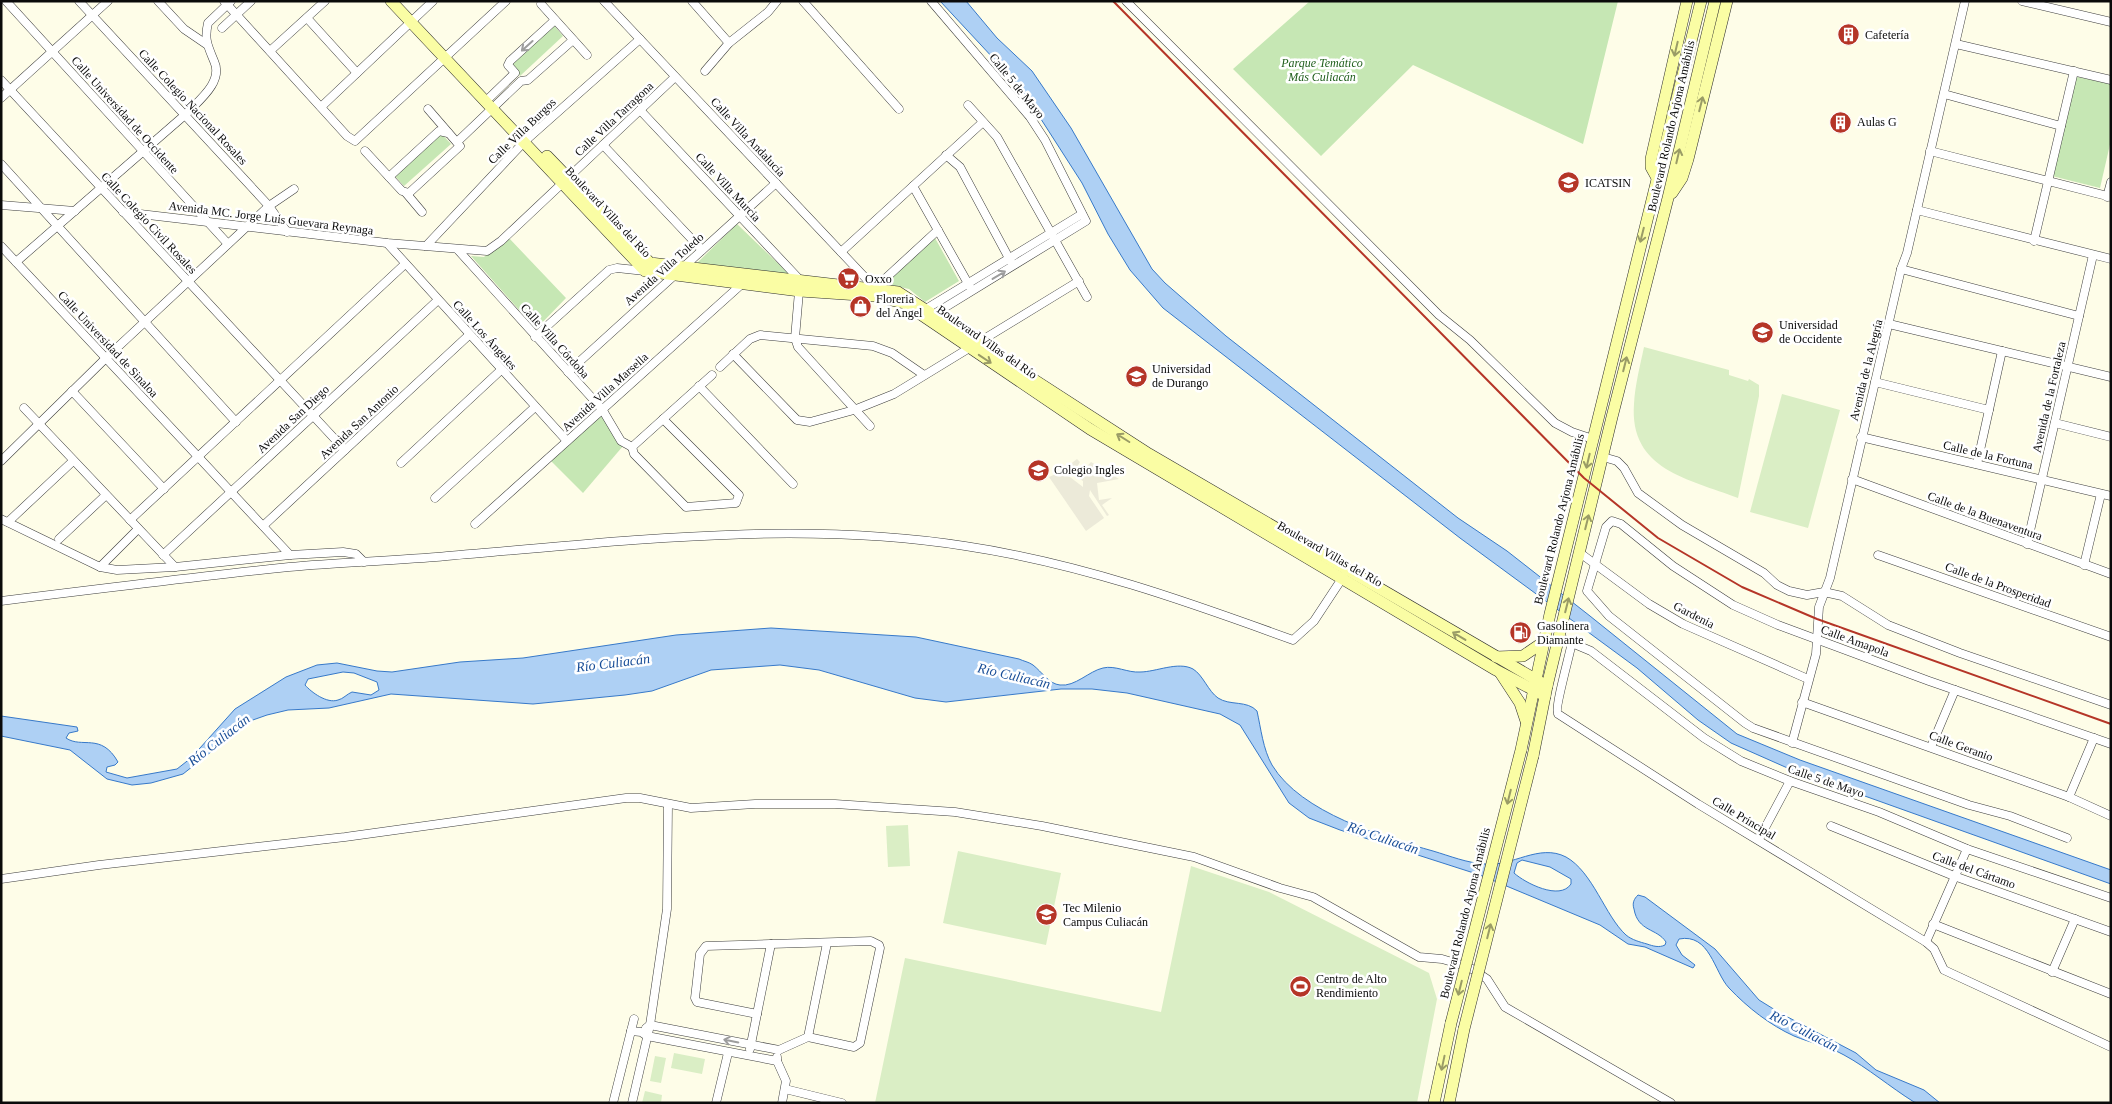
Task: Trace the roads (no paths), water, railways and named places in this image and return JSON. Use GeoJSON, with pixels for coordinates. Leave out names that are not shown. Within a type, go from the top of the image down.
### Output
{"type":"FeatureCollection","features":[{"type":"Feature","properties":{"kind":"main road","name":"Boulevard Villas del Río"},"geometry":{"type":"LineString","coordinates":[[391,1],[414,20],[526,140],[650,264],[680,271]]}},
{"type":"Feature","properties":{"kind":"main road","name":"Boulevard Villas del Río"},"geometry":{"type":"LineString","coordinates":[[402,1],[414,20]]}},
{"type":"Feature","properties":{"kind":"main road"},"geometry":{"type":"LineString","coordinates":[[1656,176],[1651,167],[1651,159],[1687,1]]}},
{"type":"Feature","properties":{"kind":"main road","name":"Boulevard Rolando Arjona Amábilis"},"geometry":{"type":"LineString","coordinates":[[1434,1103],[1452,1023],[1527,725],[1550,614],[1560,580],[1656,176],[1701,1]]}},
{"type":"Feature","properties":{"kind":"main road","name":"Boulevard Rolando Arjona Amábilis"},"geometry":{"type":"LineString","coordinates":[[1449,1103],[1464,1029],[1533,756],[1546,691],[1715,1]]}},
{"type":"Feature","properties":{"kind":"main road"},"geometry":{"type":"LineString","coordinates":[[1668,198],[1682,178],[1688,158],[1727,1]]}},
{"type":"Feature","properties":{"kind":"main road","name":"Boulevard Villas del Río"},"geometry":{"type":"LineString","coordinates":[[565,180],[644,271],[680,271],[800,285],[875,292],[898,292],[1090,430],[1343,577],[1489,657],[1496,670],[1534,684]]}},
{"type":"Feature","properties":{"kind":"main road","name":"Boulevard Villas del Río"},"geometry":{"type":"LineString","coordinates":[[973,345],[1149,454],[1546,691]]}},
{"type":"Feature","properties":{"kind":"main road"},"geometry":{"type":"LineString","coordinates":[[1489,657],[1523,656],[1545,641]]}},
{"type":"Feature","properties":{"kind":"main road"},"geometry":{"type":"LineString","coordinates":[[1496,670],[1517,696],[1527,725]]}},
{"type":"Feature","properties":{"kind":"street","name":"Calle Universidad de Occidente"},"geometry":{"type":"LineString","coordinates":[[6,1],[228,244]]}},
{"type":"Feature","properties":{"kind":"street","name":"Calle Colegio Nacional Rosales"},"geometry":{"type":"LineString","coordinates":[[79,1],[186,114],[269,206],[287,232]]}},
{"type":"Feature","properties":{"kind":"street"},"geometry":{"type":"LineString","coordinates":[[1,98],[108,1]]}},
{"type":"Feature","properties":{"kind":"street"},"geometry":{"type":"LineString","coordinates":[[16,262],[186,114],[209,90],[214,78],[215,62],[206,44],[184,28],[158,1]]}},
{"type":"Feature","properties":{"kind":"street"},"geometry":{"type":"LineString","coordinates":[[222,28],[251,1]]}},
{"type":"Feature","properties":{"kind":"street"},"geometry":{"type":"LineString","coordinates":[[270,51],[325,1]]}},
{"type":"Feature","properties":{"kind":"street"},"geometry":{"type":"LineString","coordinates":[[321,107],[433,1]]}},
{"type":"Feature","properties":{"kind":"street"},"geometry":{"type":"LineString","coordinates":[[206,44],[208,23],[228,3],[236,15],[347,136],[353,140],[359,139],[506,1]]}},
{"type":"Feature","properties":{"kind":"street","name":"Calle Villa Andalucía"},"geometry":{"type":"LineString","coordinates":[[604,1],[842,252],[875,292]]}},
{"type":"Feature","properties":{"kind":"street"},"geometry":{"type":"LineString","coordinates":[[692,1],[729,43]]}},
{"type":"Feature","properties":{"kind":"street"},"geometry":{"type":"LineString","coordinates":[[705,71],[729,43],[768,12],[777,1]]}},
{"type":"Feature","properties":{"kind":"street"},"geometry":{"type":"LineString","coordinates":[[803,1],[899,109]]}},
{"type":"Feature","properties":{"kind":"street","name":"Calle 5 de Mayo"},"geometry":{"type":"LineString","coordinates":[[931,1],[1030,117],[1045,140],[1084,218],[1053,236]]}},
{"type":"Feature","properties":{"kind":"street"},"geometry":{"type":"LineString","coordinates":[[1126,1],[1439,315],[1470,340],[1556,423],[1572,432],[1594,439]]}},
{"type":"Feature","properties":{"kind":"street","name":"Avenida de la Alegría"},"geometry":{"type":"LineString","coordinates":[[1792,743],[1818,639],[1819,607],[1830,578],[1900,269],[1907,253],[1965,1]]}},
{"type":"Feature","properties":{"kind":"street"},"geometry":{"type":"LineString","coordinates":[[2022,1],[2111,22]]}},
{"type":"Feature","properties":{"kind":"street"},"geometry":{"type":"LineString","coordinates":[[541,4],[587,55]]}},
{"type":"Feature","properties":{"kind":"street"},"geometry":{"type":"LineString","coordinates":[[306,18],[357,73]]}},
{"type":"Feature","properties":{"kind":"street"},"geometry":{"type":"LineString","coordinates":[[457,142],[515,73],[508,65],[510,61],[555,20]]}},
{"type":"Feature","properties":{"kind":"street","name":"Calle Villa Burgos"},"geometry":{"type":"LineString","coordinates":[[426,246],[526,140],[640,39]]}},
{"type":"Feature","properties":{"kind":"street"},"geometry":{"type":"LineString","coordinates":[[491,103],[521,81],[528,80],[573,40]]}},
{"type":"Feature","properties":{"kind":"street"},"geometry":{"type":"LineString","coordinates":[[1956,44],[2111,80]]}},
{"type":"Feature","properties":{"kind":"street"},"geometry":{"type":"LineString","coordinates":[[2034,241],[2074,71]]}},
{"type":"Feature","properties":{"kind":"street","name":"Calle Villa Tarragona"},"geometry":{"type":"LineString","coordinates":[[387,243],[458,250],[490,250],[675,77]]}},
{"type":"Feature","properties":{"kind":"street","name":"Calle Colegio Civil Rosales"},"geometry":{"type":"LineString","coordinates":[[1,80],[345,450]]}},
{"type":"Feature","properties":{"kind":"street"},"geometry":{"type":"LineString","coordinates":[[1944,94],[2061,126]]}},
{"type":"Feature","properties":{"kind":"street"},"geometry":{"type":"LineString","coordinates":[[968,105],[997,137],[1087,296]]}},
{"type":"Feature","properties":{"kind":"street"},"geometry":{"type":"LineString","coordinates":[[409,192],[460,146],[428,109]]}},
{"type":"Feature","properties":{"kind":"street","name":"Calle Villa Murcia"},"geometry":{"type":"LineString","coordinates":[[640,110],[740,216],[800,285]]}},
{"type":"Feature","properties":{"kind":"street"},"geometry":{"type":"LineString","coordinates":[[842,252],[983,122]]}},
{"type":"Feature","properties":{"kind":"street"},"geometry":{"type":"LineString","coordinates":[[389,177],[438,131],[444,130],[448,133]]}},
{"type":"Feature","properties":{"kind":"street"},"geometry":{"type":"LineString","coordinates":[[603,145],[702,250]]}},
{"type":"Feature","properties":{"kind":"street"},"geometry":{"type":"LineString","coordinates":[[365,151],[389,177],[409,192],[422,212]]}},
{"type":"Feature","properties":{"kind":"street"},"geometry":{"type":"LineString","coordinates":[[1930,151],[2109,197],[2111,182]]}},
{"type":"Feature","properties":{"kind":"street"},"geometry":{"type":"LineString","coordinates":[[946,155],[960,167],[1011,262]]}},
{"type":"Feature","properties":{"kind":"street"},"geometry":{"type":"LineString","coordinates":[[1,164],[236,422]]}},
{"type":"Feature","properties":{"kind":"street","name":"Avenida Villa Toledo"},"geometry":{"type":"LineString","coordinates":[[568,372],[776,183]]}},
{"type":"Feature","properties":{"kind":"street"},"geometry":{"type":"LineString","coordinates":[[913,186],[972,290]]}},
{"type":"Feature","properties":{"kind":"street"},"geometry":{"type":"LineString","coordinates":[[1,461],[106,358],[228,244],[269,206],[294,189]]}},
{"type":"Feature","properties":{"kind":"street"},"geometry":{"type":"LineString","coordinates":[[1,206],[75,211]]}},
{"type":"Feature","properties":{"kind":"street"},"geometry":{"type":"LineString","coordinates":[[1917,210],[2111,259]]}},
{"type":"Feature","properties":{"kind":"street","name":"Avenida MC. Jorge Luis Guevara Reynaga"},"geometry":{"type":"LineString","coordinates":[[124,212],[387,243]]}},
{"type":"Feature","properties":{"kind":"street"},"geometry":{"type":"LineString","coordinates":[[875,292],[938,230]]}},
{"type":"Feature","properties":{"kind":"street"},"geometry":{"type":"LineString","coordinates":[[927,313],[972,290],[1011,262],[1053,236]]}},
{"type":"Feature","properties":{"kind":"street","name":"Calle Los Ángeles"},"geometry":{"type":"LineString","coordinates":[[387,243],[567,441]]}},
{"type":"Feature","properties":{"kind":"street","name":"Calle Universidad de Sinaloa"},"geometry":{"type":"LineString","coordinates":[[1,246],[290,554]]}},
{"type":"Feature","properties":{"kind":"street","name":"Calle Villa Córdoba"},"geometry":{"type":"LineString","coordinates":[[458,250],[602,409],[621,441],[632,447],[634,454],[686,507],[736,502],[739,495],[663,419]]}},
{"type":"Feature","properties":{"kind":"street","name":"Avenida de la Fortaleza"},"geometry":{"type":"LineString","coordinates":[[2027,544],[2093,255]]}},
{"type":"Feature","properties":{"kind":"street"},"geometry":{"type":"LineString","coordinates":[[927,313],[968,283],[1011,262]]}},
{"type":"Feature","properties":{"kind":"street"},"geometry":{"type":"LineString","coordinates":[[130,520],[405,264]]}},
{"type":"Feature","properties":{"kind":"street"},"geometry":{"type":"LineString","coordinates":[[535,336],[609,270],[618,268],[644,271]]}},
{"type":"Feature","properties":{"kind":"street"},"geometry":{"type":"LineString","coordinates":[[1900,269],[2079,316]]}},
{"type":"Feature","properties":{"kind":"street","name":"Avenida Villa Marsella"},"geometry":{"type":"LineString","coordinates":[[475,524],[743,278]]}},
{"type":"Feature","properties":{"kind":"street"},"geometry":{"type":"LineString","coordinates":[[733,354],[797,420],[804,422],[854,410],[894,394],[1079,281]]}},
{"type":"Feature","properties":{"kind":"street"},"geometry":{"type":"LineString","coordinates":[[800,285],[795,338],[801,353],[870,426]]}},
{"type":"Feature","properties":{"kind":"street","name":"Avenida San Diego"},"geometry":{"type":"LineString","coordinates":[[163,555],[438,300]]}},
{"type":"Feature","properties":{"kind":"street"},"geometry":{"type":"LineString","coordinates":[[1889,324],[2111,377]]}},
{"type":"Feature","properties":{"kind":"street","name":"Avenida San Antonio"},"geometry":{"type":"LineString","coordinates":[[264,526],[469,335]]}},
{"type":"Feature","properties":{"kind":"street"},"geometry":{"type":"LineString","coordinates":[[720,367],[756,335],[884,348],[924,375]]}},
{"type":"Feature","properties":{"kind":"street"},"geometry":{"type":"LineString","coordinates":[[1977,464],[2002,351]]}},
{"type":"Feature","properties":{"kind":"street"},"geometry":{"type":"LineString","coordinates":[[401,463],[501,370]]}},
{"type":"Feature","properties":{"kind":"street"},"geometry":{"type":"LineString","coordinates":[[632,447],[712,374]]}},
{"type":"Feature","properties":{"kind":"street"},"geometry":{"type":"LineString","coordinates":[[1875,382],[1989,410]]}},
{"type":"Feature","properties":{"kind":"street"},"geometry":{"type":"LineString","coordinates":[[699,386],[793,484]]}},
{"type":"Feature","properties":{"kind":"street"},"geometry":{"type":"LineString","coordinates":[[72,391],[164,489]]}},
{"type":"Feature","properties":{"kind":"street"},"geometry":{"type":"LineString","coordinates":[[435,498],[535,407]]}},
{"type":"Feature","properties":{"kind":"street"},"geometry":{"type":"LineString","coordinates":[[24,408],[175,567]]}},
{"type":"Feature","properties":{"kind":"street"},"geometry":{"type":"LineString","coordinates":[[2055,423],[2111,437]]}},
{"type":"Feature","properties":{"kind":"street","name":"Calle de la Fortuna"},"geometry":{"type":"LineString","coordinates":[[1861,436],[2111,496]]}},
{"type":"Feature","properties":{"kind":"street"},"geometry":{"type":"LineString","coordinates":[[1603,457],[1617,460],[1624,468],[1638,493],[1682,525],[1789,591],[1807,595],[1824,592],[1842,596],[1888,625],[1960,653],[2111,705]]}},
{"type":"Feature","properties":{"kind":"street"},"geometry":{"type":"LineString","coordinates":[[73,460],[4,520],[100,567],[117,570],[175,567],[290,554],[350,552],[364,562]]}},
{"type":"Feature","properties":{"kind":"street","name":"Calle de la Buenaventura"},"geometry":{"type":"LineString","coordinates":[[1852,479],[2111,574]]}},
{"type":"Feature","properties":{"kind":"street"},"geometry":{"type":"LineString","coordinates":[[2084,565],[2101,494]]}},
{"type":"Feature","properties":{"kind":"street"},"geometry":{"type":"LineString","coordinates":[[59,538],[106,495]]}},
{"type":"Feature","properties":{"kind":"street","name":"Calle Amapola"},"geometry":{"type":"LineString","coordinates":[[1595,564],[1606,527],[1612,521],[1621,524],[1673,566],[1723,600],[1778,625],[1954,690],[2111,744]]}},
{"type":"Feature","properties":{"kind":"street"},"geometry":{"type":"LineString","coordinates":[[100,567],[138,529]]}},
{"type":"Feature","properties":{"kind":"street"},"geometry":{"type":"LineString","coordinates":[[1,601],[181,579],[364,562],[668,537],[783,533],[893,538],[964,546],[1070,566],[1141,587],[1293,640],[1314,621],[1343,577]]}},
{"type":"Feature","properties":{"kind":"street","name":"Gardenia"},"geometry":{"type":"LineString","coordinates":[[1580,553],[1649,604],[1683,624],[1808,679]]}},
{"type":"Feature","properties":{"kind":"street","name":"Calle de la Prosperidad"},"geometry":{"type":"LineString","coordinates":[[1878,555],[2111,638]]}},
{"type":"Feature","properties":{"kind":"street"},"geometry":{"type":"LineString","coordinates":[[1595,564],[1586,591],[1609,616],[1753,728],[1969,805],[2010,816],[2067,838]]}},
{"type":"Feature","properties":{"kind":"street","name":"Calle 5 de Mayo"},"geometry":{"type":"LineString","coordinates":[[1560,638],[1591,651],[1717,746],[1741,761],[1790,781],[1879,812],[1967,848],[2111,898]]}},
{"type":"Feature","properties":{"kind":"street","name":"Calle Principal"},"geometry":{"type":"LineString","coordinates":[[1572,642],[1568,668],[1556,709],[1558,714],[1579,730],[1926,942]]}},
{"type":"Feature","properties":{"kind":"street"},"geometry":{"type":"LineString","coordinates":[[1931,747],[1954,690]]}},
{"type":"Feature","properties":{"kind":"street","name":"Calle Geranio"},"geometry":{"type":"LineString","coordinates":[[1802,702],[2069,797],[2111,816]]}},
{"type":"Feature","properties":{"kind":"street"},"geometry":{"type":"LineString","coordinates":[[2069,797],[2094,738]]}},
{"type":"Feature","properties":{"kind":"street"},"geometry":{"type":"LineString","coordinates":[[1759,839],[1790,781]]}},
{"type":"Feature","properties":{"kind":"street"},"geometry":{"type":"LineString","coordinates":[[1,879],[99,865],[345,837],[626,798],[640,798],[691,808],[755,804],[834,804],[956,812],[1042,826],[1194,857],[1280,888],[1314,897],[1419,957],[1442,959],[1469,967],[1487,979],[1505,1007],[1671,1103]]}},
{"type":"Feature","properties":{"kind":"street"},"geometry":{"type":"LineString","coordinates":[[632,1103],[644,1034],[650,1025],[668,899],[668,804]]}},
{"type":"Feature","properties":{"kind":"street","name":"Calle del Cártamo"},"geometry":{"type":"LineString","coordinates":[[1831,826],[1954,876],[2111,932]]}},
{"type":"Feature","properties":{"kind":"street"},"geometry":{"type":"LineString","coordinates":[[1967,848],[1926,942],[1934,949],[1944,970],[2111,1047]]}},
{"type":"Feature","properties":{"kind":"street"},"geometry":{"type":"LineString","coordinates":[[2052,972],[2074,919]]}},
{"type":"Feature","properties":{"kind":"street"},"geometry":{"type":"LineString","coordinates":[[1933,924],[2111,994]]}},
{"type":"Feature","properties":{"kind":"street"},"geometry":{"type":"LineString","coordinates":[[650,1025],[778,1050],[808,1037],[854,1047],[860,1043],[880,948],[876,942],[872,941],[706,946],[700,954],[695,998],[697,1002],[757,1014]]}},
{"type":"Feature","properties":{"kind":"street"},"geometry":{"type":"LineString","coordinates":[[808,1037],[828,943]]}},
{"type":"Feature","properties":{"kind":"street"},"geometry":{"type":"LineString","coordinates":[[748,1056],[771,944]]}},
{"type":"Feature","properties":{"kind":"street"},"geometry":{"type":"LineString","coordinates":[[613,1103],[634,1019]]}},
{"type":"Feature","properties":{"kind":"street"},"geometry":{"type":"LineString","coordinates":[[631,1031],[777,1062]]}},
{"type":"Feature","properties":{"kind":"street"},"geometry":{"type":"LineString","coordinates":[[778,1050],[777,1062],[785,1075],[782,1103]]}},
{"type":"Feature","properties":{"kind":"street"},"geometry":{"type":"LineString","coordinates":[[716,1103],[728,1053]]}},
{"type":"Feature","properties":{"kind":"street"},"geometry":{"type":"LineString","coordinates":[[785,1089],[842,1103]]}},
{"type":"Feature","properties":{"kind":"water"},"geometry":{"type":"Polygon","coordinates":[[[940,1],[966,1],[997,38],[1032,71],[1071,128],[1152,269],[1165,283],[1226,336],[1458,518],[1507,551],[1737,734],[1800,760],[2111,870],[2111,884],[1792,770],[1731,743],[1698,720],[1637,668],[1460,538],[1163,308],[1130,270],[1108,234],[1082,183],[1021,88],[940,1]]]}},
{"type":"Feature","properties":{"kind":"water","name":"Río Culiacán"},"geometry":{"type":"Polygon","coordinates":[[[771,628],[916,637],[1019,659],[1031,664],[1049,680],[1060,685],[1071,684],[1108,667],[1135,672],[1146,672],[1174,666],[1193,669],[1218,698],[1228,702],[1248,705],[1257,711],[1264,746],[1272,765],[1285,782],[1302,797],[1323,810],[1368,830],[1472,862],[1495,864],[1546,853],[1556,853],[1566,857],[1584,873],[1618,927],[1628,937],[1654,946],[1665,945],[1666,942],[1658,934],[1639,922],[1636,916],[1633,905],[1634,900],[1638,895],[1645,897],[1715,949],[1759,1000],[1856,1053],[1876,1070],[1924,1090],[1940,1103],[1914,1102],[1844,1055],[1785,1032],[1768,1021],[1729,988],[1710,955],[1698,942],[1689,939],[1679,939],[1676,945],[1682,955],[1695,965],[1693,968],[1645,947],[1628,944],[1600,925],[1480,875],[1340,830],[1309,818],[1289,803],[1240,725],[1220,714],[1127,693],[1092,689],[1061,689],[946,702],[915,698],[819,670],[780,665],[711,670],[652,691],[533,704],[391,694],[329,708],[288,710],[267,715],[250,721],[183,774],[151,783],[132,785],[107,779],[70,750],[1,736],[1,716],[77,727],[78,731],[69,733],[66,738],[72,741],[98,744],[105,747],[118,762],[107,767],[106,772],[127,778],[177,769],[191,758],[235,709],[286,677],[317,665],[337,663],[392,672],[460,662],[523,658],[676,635],[771,628]],[[343,672],[308,679],[305,685],[320,697],[334,701],[342,699],[352,692],[371,695],[379,690],[377,682],[354,673],[343,672]],[[1522,860],[1517,863],[1514,873],[1542,889],[1559,891],[1566,889],[1571,884],[1571,879],[1550,867],[1522,860]]]}},
{"type":"Feature","properties":{"kind":"railway"},"geometry":{"type":"LineString","coordinates":[[1113,1],[1584,478],[1658,538],[1742,587],[1817,619],[2111,724]]}},
{"type":"Feature","properties":{"kind":"place","name":"Cafetería"},"geometry":{"type":"Point","coordinates":[1849,35]}},
{"type":"Feature","properties":{"kind":"place","name":"Aulas G"},"geometry":{"type":"Point","coordinates":[1841,122]}},
{"type":"Feature","properties":{"kind":"place","name":"ICATSIN"},"geometry":{"type":"Point","coordinates":[1569,183]}},
{"type":"Feature","properties":{"kind":"place","name":"Oxxo"},"geometry":{"type":"Point","coordinates":[849,279]}},
{"type":"Feature","properties":{"kind":"place","name":"Floreria del Angel"},"geometry":{"type":"Point","coordinates":[860,306]}},
{"type":"Feature","properties":{"kind":"place","name":"Universidad de Occidente"},"geometry":{"type":"Point","coordinates":[1763,332]}},
{"type":"Feature","properties":{"kind":"place","name":"Universidad de Durango"},"geometry":{"type":"Point","coordinates":[1136,376]}},
{"type":"Feature","properties":{"kind":"place","name":"Colegio Ingles"},"geometry":{"type":"Point","coordinates":[1038,470]}},
{"type":"Feature","properties":{"kind":"place","name":"Gasolinera Diamante"},"geometry":{"type":"Point","coordinates":[1521,633]}},
{"type":"Feature","properties":{"kind":"place","name":"Tec Milenio Campus Culiacán"},"geometry":{"type":"Point","coordinates":[1047,915]}},
{"type":"Feature","properties":{"kind":"place","name":"Centro de Alto Rendimiento"},"geometry":{"type":"Point","coordinates":[1300,986]}},
{"type":"Feature","properties":{"kind":"park label","name":"Parque Temático Más Culiacán"},"geometry":{"type":"Point","coordinates":[1322,70]}}]}
